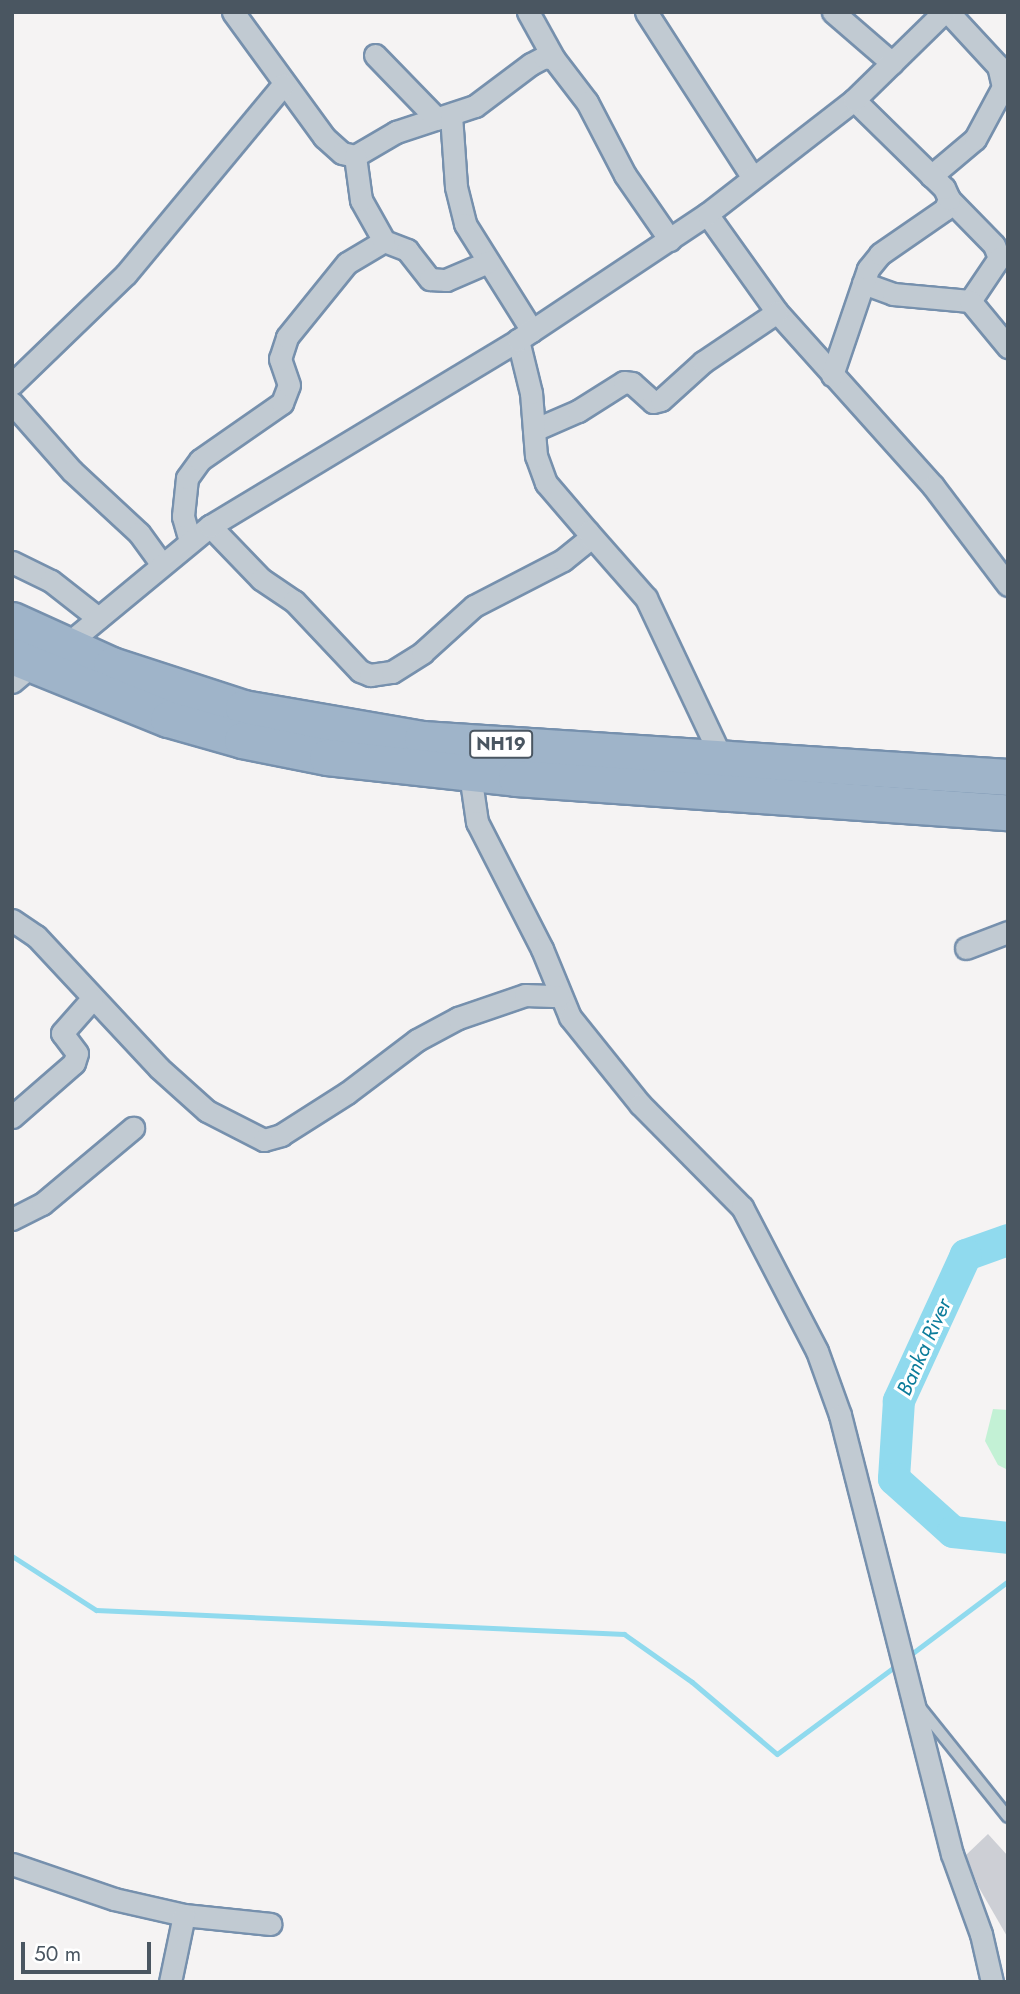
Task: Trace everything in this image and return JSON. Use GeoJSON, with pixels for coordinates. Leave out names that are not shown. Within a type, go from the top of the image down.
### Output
{"type":"FeatureCollection","features":[{"type":"Feature","properties":{"kind":"highway","name":"NH19"},"geometry":{"type":"LineString","coordinates":[[12,620],[111,665],[243,708],[422,739],[1008,777]]}},
{"type":"Feature","properties":{"kind":"highway","name":"NH19"},"geometry":{"type":"LineString","coordinates":[[19,668],[242,740],[391,767],[1008,812]]}},
{"type":"Feature","properties":{"kind":"street"},"geometry":{"type":"LineString","coordinates":[[233,12],[324,137],[342,153],[355,156],[396,132],[475,106],[531,64],[544,57],[554,59]]}},
{"type":"Feature","properties":{"kind":"street"},"geometry":{"type":"LineString","coordinates":[[528,12],[554,59],[587,102],[625,176],[670,240]]}},
{"type":"Feature","properties":{"kind":"street"},"geometry":{"type":"LineString","coordinates":[[646,12],[753,178]]}},
{"type":"Feature","properties":{"kind":"street"},"geometry":{"type":"LineString","coordinates":[[833,12],[892,63]]}},
{"type":"Feature","properties":{"kind":"street"},"geometry":{"type":"LineString","coordinates":[[66,645],[210,526],[525,336],[707,214],[854,100],[946,12],[998,66],[1003,88],[975,139],[931,176]]}},
{"type":"Feature","properties":{"kind":"street"},"geometry":{"type":"LineString","coordinates":[[375,55],[444,117],[459,207],[525,336],[536,456],[546,483],[646,598],[722,760]]}},
{"type":"Feature","properties":{"kind":"street"},"geometry":{"type":"LineString","coordinates":[[12,384],[126,274],[284,85]]}},
{"type":"Feature","properties":{"kind":"street"},"geometry":{"type":"LineString","coordinates":[[854,100],[931,176],[949,199],[994,245],[999,258],[970,301]]}},
{"type":"Feature","properties":{"kind":"street"},"geometry":{"type":"LineString","coordinates":[[355,156],[361,200],[384,241],[407,250],[430,279],[446,280],[488,262]]}},
{"type":"Feature","properties":{"kind":"street"},"geometry":{"type":"LineString","coordinates":[[832,375],[863,283],[880,254],[945,209],[949,199]]}},
{"type":"Feature","properties":{"kind":"street"},"geometry":{"type":"LineString","coordinates":[[707,214],[777,312],[933,486],[1008,585]]}},
{"type":"Feature","properties":{"kind":"street"},"geometry":{"type":"LineString","coordinates":[[190,541],[183,516],[187,478],[211,452],[282,403],[289,385],[281,348],[287,337],[347,263],[384,241]]}},
{"type":"Feature","properties":{"kind":"street"},"geometry":{"type":"LineString","coordinates":[[863,283],[893,294],[970,301],[1008,347]]}},
{"type":"Feature","properties":{"kind":"street"},"geometry":{"type":"LineString","coordinates":[[534,430],[578,411],[624,382],[632,383],[653,402],[661,400],[703,362],[777,312]]}},
{"type":"Feature","properties":{"kind":"street"},"geometry":{"type":"LineString","coordinates":[[12,404],[72,471],[139,533],[162,565]]}},
{"type":"Feature","properties":{"kind":"street"},"geometry":{"type":"LineString","coordinates":[[210,526],[261,579],[294,601],[360,671],[370,676],[391,672],[422,653],[474,606],[587,543],[588,532]]}},
{"type":"Feature","properties":{"kind":"street"},"geometry":{"type":"LineString","coordinates":[[12,562],[51,581],[98,618]]}},
{"type":"Feature","properties":{"kind":"street"},"geometry":{"type":"LineString","coordinates":[[470,774],[477,822],[542,949],[559,996],[602,1061],[742,1207],[817,1351],[840,1415],[952,1854],[981,1934],[992,1982]]}},
{"type":"Feature","properties":{"kind":"street"},"geometry":{"type":"LineString","coordinates":[[12,920],[36,936],[92,999],[207,1111],[264,1140],[292,1128],[417,1040],[458,1018],[525,995],[559,996]]}},
{"type":"Feature","properties":{"kind":"street"},"geometry":{"type":"LineString","coordinates":[[966,948],[1008,932]]}},
{"type":"Feature","properties":{"kind":"street"},"geometry":{"type":"LineString","coordinates":[[12,1117],[74,1063],[77,1053],[62,1033],[92,999]]}},
{"type":"Feature","properties":{"kind":"street"},"geometry":{"type":"LineString","coordinates":[[12,1219],[42,1204],[133,1128]]}},
{"type":"Feature","properties":{"kind":"street"},"geometry":{"type":"LineString","coordinates":[[12,1864],[114,1899],[184,1915],[271,1924]]}},
{"type":"Feature","properties":{"kind":"street"},"geometry":{"type":"LineString","coordinates":[[170,1982],[184,1915]]}},
{"type":"Feature","properties":{"kind":"lane"},"geometry":{"type":"LineString","coordinates":[[913,1699],[1008,1817]]}},
{"type":"Feature","properties":{"kind":"green space"},"geometry":{"type":"Polygon","coordinates":[[[993,1409],[1008,1410],[1008,1470],[998,1465],[985,1441],[993,1409]]]}},
{"type":"Feature","properties":{"kind":"building"},"geometry":{"type":"Polygon","coordinates":[[[988,1834],[1008,1856],[1008,1938],[978,1886],[966,1855],[988,1834]]]}},
{"type":"Feature","properties":{"kind":"waterway","name":"Banka River"},"geometry":{"type":"LineString","coordinates":[[1008,1240],[966,1255],[899,1401],[894,1479],[953,1532],[1008,1538]]}},
{"type":"Feature","properties":{"kind":"waterway"},"geometry":{"type":"LineString","coordinates":[[12,1556],[96,1610],[624,1634],[692,1682],[777,1754],[898,1664]]}},
{"type":"Feature","properties":{"kind":"waterway"},"geometry":{"type":"LineString","coordinates":[[906,1658],[1008,1581]]}}]}
